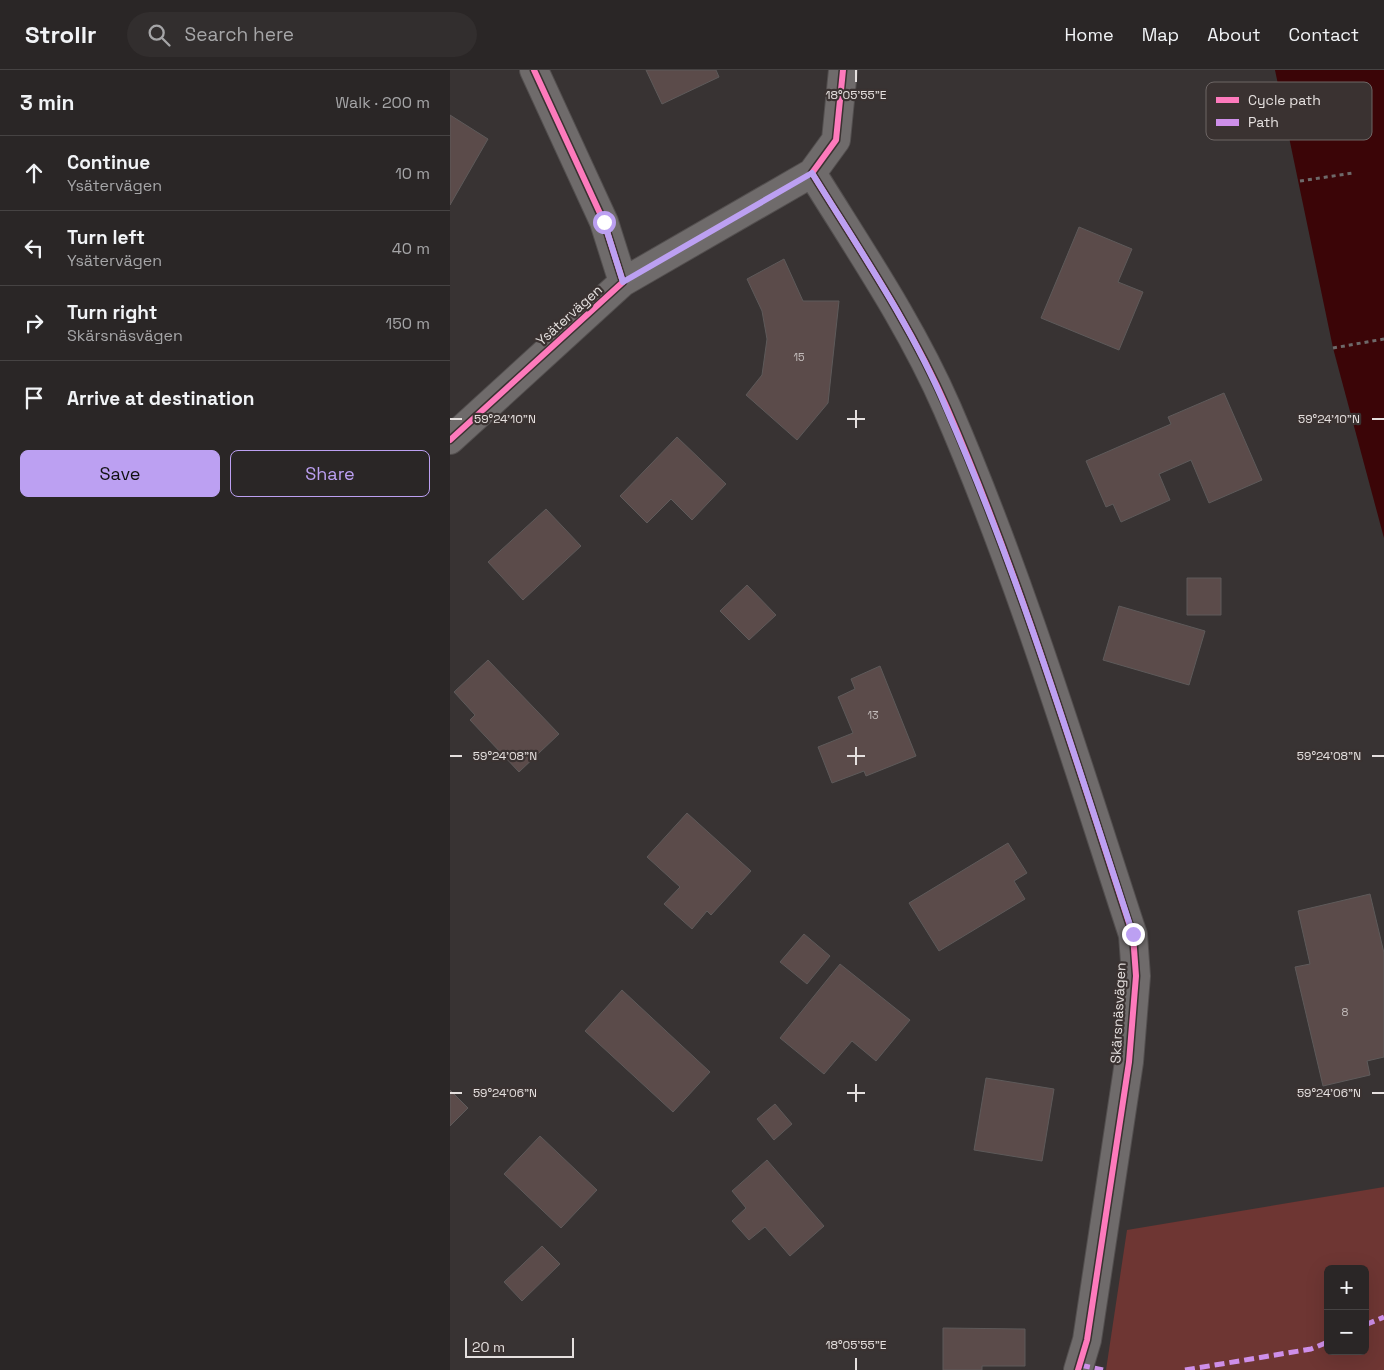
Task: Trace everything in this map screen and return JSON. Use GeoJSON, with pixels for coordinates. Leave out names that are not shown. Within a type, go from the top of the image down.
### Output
{"type":"FeatureCollection","features":[{"type":"Feature","properties":{"kind":"street","name":"Ysätervägen"},"geometry":{"type":"LineString","coordinates":[[534,70],[604,222],[623,282]]}},
{"type":"Feature","properties":{"kind":"street"},"geometry":{"type":"LineString","coordinates":[[812,173],[836,140],[843,70]]}},
{"type":"Feature","properties":{"kind":"street","name":"Ysätervägen"},"geometry":{"type":"LineString","coordinates":[[450,440],[623,282],[812,173]]}},
{"type":"Feature","properties":{"kind":"street","name":"Skärsnäsvägen"},"geometry":{"type":"LineString","coordinates":[[812,173],[894,306],[946,406],[1023,600],[1133,934],[1136,976],[1129,1062],[1087,1340],[1078,1370]]}},
{"type":"Feature","properties":{"kind":"path"},"geometry":{"type":"LineString","coordinates":[[1300,181],[1353,173]]}},
{"type":"Feature","properties":{"kind":"path"},"geometry":{"type":"LineString","coordinates":[[1333,348],[1384,338]]}},
{"type":"Feature","properties":{"kind":"shaded area"},"geometry":{"type":"Polygon","coordinates":[[[1275,70],[1384,70],[1384,538],[1333,348],[1290,140],[1372,140],[1372,82],[1278,82],[1275,70]]]}},
{"type":"Feature","properties":{"kind":"shaded area"},"geometry":{"type":"Polygon","coordinates":[[[1384,1187],[1384,1370],[1106,1370],[1127,1230],[1384,1187]]]}},
{"type":"Feature","properties":{"kind":"building"},"geometry":{"type":"Polygon","coordinates":[[[646,70],[716,70],[719,77],[662,104],[646,70]]]}},
{"type":"Feature","properties":{"kind":"building"},"geometry":{"type":"Polygon","coordinates":[[[450,115],[488,139],[450,205],[450,115]]]}},
{"type":"Feature","properties":{"kind":"building"},"geometry":{"type":"Polygon","coordinates":[[[1079,227],[1132,249],[1118,282],[1143,292],[1119,350],[1041,318],[1079,227]]]}},
{"type":"Feature","properties":{"kind":"building"},"geometry":{"type":"Polygon","coordinates":[[[784,259],[803,301],[839,301],[828,403],[797,440],[746,395],[762,375],[767,339],[762,311],[747,279],[784,259]]]}},
{"type":"Feature","properties":{"kind":"building"},"geometry":{"type":"Polygon","coordinates":[[[1224,393],[1262,480],[1209,503],[1191,460],[1159,474],[1170,500],[1121,522],[1113,504],[1106,507],[1086,461],[1171,424],[1168,417],[1224,393]]]}},
{"type":"Feature","properties":{"kind":"building"},"geometry":{"type":"Polygon","coordinates":[[[677,437],[726,484],[692,520],[671,499],[647,523],[620,496],[677,437]]]}},
{"type":"Feature","properties":{"kind":"building"},"geometry":{"type":"Polygon","coordinates":[[[546,509],[581,546],[523,600],[488,562],[546,509]]]}},
{"type":"Feature","properties":{"kind":"building"},"geometry":{"type":"Polygon","coordinates":[[[1187,578],[1221,578],[1221,615],[1187,615],[1187,578]]]}},
{"type":"Feature","properties":{"kind":"building"},"geometry":{"type":"Polygon","coordinates":[[[747,585],[776,615],[749,640],[720,611],[747,585]]]}},
{"type":"Feature","properties":{"kind":"building"},"geometry":{"type":"Polygon","coordinates":[[[1119,606],[1205,631],[1189,685],[1103,660],[1119,606]]]}},
{"type":"Feature","properties":{"kind":"building"},"geometry":{"type":"Polygon","coordinates":[[[488,660],[559,734],[519,772],[470,720],[475,715],[454,692],[488,660]]]}},
{"type":"Feature","properties":{"kind":"building"},"geometry":{"type":"Polygon","coordinates":[[[880,666],[916,756],[866,776],[864,771],[832,783],[818,747],[853,733],[838,697],[855,689],[851,679],[880,666]]]}},
{"type":"Feature","properties":{"kind":"building"},"geometry":{"type":"Polygon","coordinates":[[[687,813],[751,871],[711,915],[707,911],[692,929],[664,904],[680,887],[647,857],[687,813]]]}},
{"type":"Feature","properties":{"kind":"building"},"geometry":{"type":"Polygon","coordinates":[[[1008,843],[1027,873],[1014,881],[1025,899],[939,951],[909,903],[1008,843]]]}},
{"type":"Feature","properties":{"kind":"building"},"geometry":{"type":"Polygon","coordinates":[[[1370,894],[1384,953],[1384,1057],[1367,1061],[1370,1075],[1323,1086],[1295,967],[1310,964],[1298,911],[1370,894]]]}},
{"type":"Feature","properties":{"kind":"building"},"geometry":{"type":"Polygon","coordinates":[[[804,934],[830,956],[807,984],[780,962],[804,934]]]}},
{"type":"Feature","properties":{"kind":"building"},"geometry":{"type":"Polygon","coordinates":[[[840,964],[910,1020],[876,1061],[852,1041],[824,1074],[780,1038],[840,964]]]}},
{"type":"Feature","properties":{"kind":"building"},"geometry":{"type":"Polygon","coordinates":[[[622,990],[710,1072],[673,1112],[585,1031],[622,990]]]}},
{"type":"Feature","properties":{"kind":"building"},"geometry":{"type":"Polygon","coordinates":[[[986,1078],[1054,1089],[1042,1161],[974,1150],[986,1078]]]}},
{"type":"Feature","properties":{"kind":"building"},"geometry":{"type":"Polygon","coordinates":[[[450,1090],[468,1108],[450,1126],[450,1090]]]}},
{"type":"Feature","properties":{"kind":"building"},"geometry":{"type":"Polygon","coordinates":[[[775,1104],[792,1124],[774,1140],[757,1119],[775,1104]]]}},
{"type":"Feature","properties":{"kind":"building"},"geometry":{"type":"Polygon","coordinates":[[[540,1136],[597,1190],[561,1228],[504,1174],[540,1136]]]}},
{"type":"Feature","properties":{"kind":"building"},"geometry":{"type":"Polygon","coordinates":[[[767,1160],[824,1226],[790,1256],[765,1227],[749,1240],[732,1221],[746,1208],[732,1191],[767,1160]]]}},
{"type":"Feature","properties":{"kind":"building"},"geometry":{"type":"Polygon","coordinates":[[[542,1246],[560,1264],[522,1301],[504,1282],[542,1246]]]}},
{"type":"Feature","properties":{"kind":"building"},"geometry":{"type":"Polygon","coordinates":[[[943,1328],[1025,1329],[1025,1366],[982,1366],[982,1370],[943,1370],[943,1328]]]}},
{"type":"Feature","properties":{"kind":"marked path"},"geometry":{"type":"LineString","coordinates":[[1369,1323],[1384,1317]]}},
{"type":"Feature","properties":{"kind":"marked path"},"geometry":{"type":"LineString","coordinates":[[1185,1370],[1311,1349],[1324,1344]]}},
{"type":"Feature","properties":{"kind":"marked path"},"geometry":{"type":"LineString","coordinates":[[1080,1365],[1103,1370]]}},
{"type":"Feature","properties":{"kind":"cycle path"},"geometry":{"type":"LineString","coordinates":[[450,440],[623,282],[604,222],[534,70]]}},
{"type":"Feature","properties":{"kind":"cycle path"},"geometry":{"type":"LineString","coordinates":[[843,70],[836,140],[812,173],[901,317],[933,377],[974,472],[1046,669],[1133,935],[1136,976],[1129,1062],[1087,1340],[1078,1370]]}},
{"type":"Feature","properties":{"kind":"route"},"geometry":{"type":"LineString","coordinates":[[604,222],[623,282],[812,173],[894,306],[946,406],[1023,600],[1133,934]]}}]}
